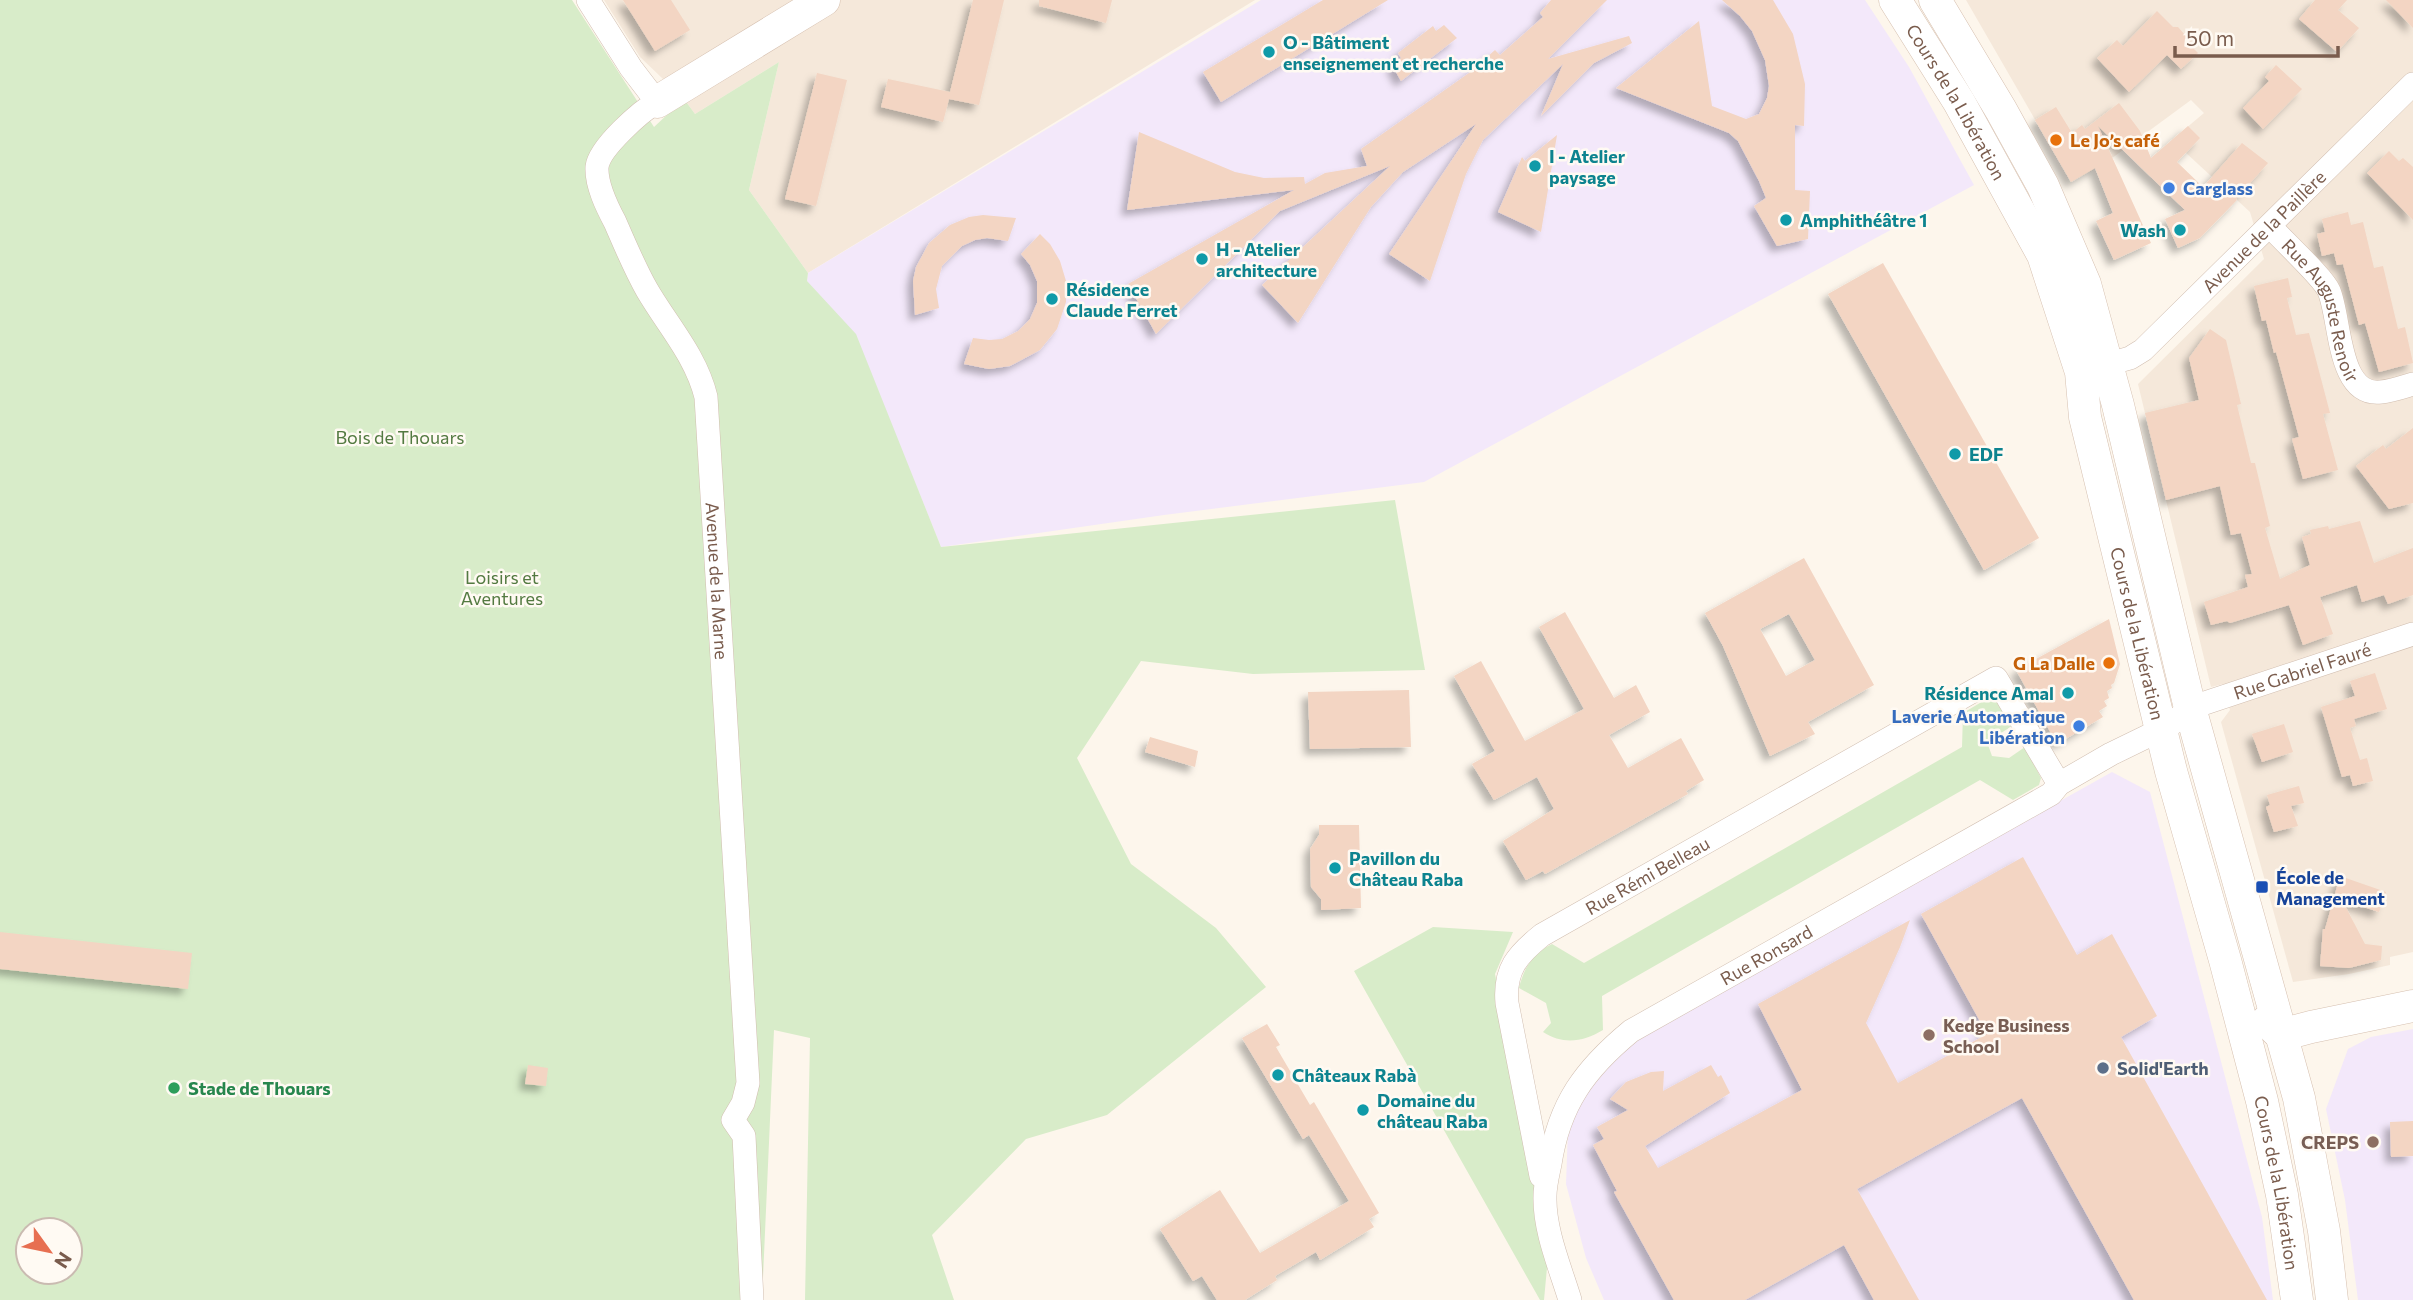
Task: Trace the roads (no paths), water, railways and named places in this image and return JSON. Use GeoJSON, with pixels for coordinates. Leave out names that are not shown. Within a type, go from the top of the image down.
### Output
{"type":"FeatureCollection","features":[{"type":"Feature","properties":{"kind":"main road","name":"Avenue de la Marne"},"geometry":{"type":"LineString","coordinates":[[657,102],[824,0]]}},
{"type":"Feature","properties":{"kind":"main road","name":"Cours de la Libération"},"geometry":{"type":"LineString","coordinates":[[1895,0],[1959,102],[2043,255],[2094,368],[2299,1098],[2325,1231],[2332,1300]]}},
{"type":"Feature","properties":{"kind":"main road","name":"Cours de la Libération"},"geometry":{"type":"LineString","coordinates":[[1934,0],[2001,110],[2050,199],[2085,284],[2094,368],[2085,417],[2161,733],[2262,1101],[2283,1195],[2297,1300]]}},
{"type":"Feature","properties":{"kind":"main road"},"geometry":{"type":"LineString","coordinates":[[2097,470],[2126,512],[2170,687],[2180,702],[2190,708]]}},
{"type":"Feature","properties":{"kind":"main road"},"geometry":{"type":"LineString","coordinates":[[2161,733],[2186,767],[2208,827],[2237,873]]}},
{"type":"Feature","properties":{"kind":"main road"},"geometry":{"type":"LineString","coordinates":[[2187,827],[2222,884],[2256,1004],[2266,1020],[2281,1035],[2413,1006]]}},
{"type":"Feature","properties":{"kind":"street"},"geometry":{"type":"LineString","coordinates":[[588,0],[631,68],[657,102]]}},
{"type":"Feature","properties":{"kind":"street","name":"Avenue de la Paillère"},"geometry":{"type":"LineString","coordinates":[[2094,368],[2130,358],[2143,350],[2413,84]]}},
{"type":"Feature","properties":{"kind":"street","name":"Avenue de la Marne"},"geometry":{"type":"LineString","coordinates":[[657,102],[630,121],[603,152],[597,166],[607,207],[646,289],[695,363],[705,397],[748,1083],[743,1103],[733,1120],[744,1136],[752,1300]]}},
{"type":"Feature","properties":{"kind":"street","name":"Rue Auguste Renoir"},"geometry":{"type":"LineString","coordinates":[[2270,226],[2328,289],[2350,376],[2363,390],[2372,392],[2380,393],[2413,384]]}},
{"type":"Feature","properties":{"kind":"street","name":"Rue Gabriel Fauré"},"geometry":{"type":"LineString","coordinates":[[2190,708],[2413,634]]}},
{"type":"Feature","properties":{"kind":"street","name":"Rue Rémi Belleau"},"geometry":{"type":"LineString","coordinates":[[1545,1197],[1522,1066],[1507,1003],[1506,984],[1514,963],[1523,950],[1542,935],[1996,678],[2059,784]]}},
{"type":"Feature","properties":{"kind":"street","name":"Rue Ronsard"},"geometry":{"type":"LineString","coordinates":[[1570,1300],[1551,1237],[1545,1197],[1553,1142],[1567,1102],[1583,1077],[1608,1050],[1631,1031],[2052,794],[2059,784],[2131,744],[2161,733],[2190,708]]}},
{"type":"Feature","properties":{"kind":"place","name":"O - Bâtiment enseignement et recherche"},"geometry":{"type":"Point","coordinates":[1269,52]}},
{"type":"Feature","properties":{"kind":"place","name":"Le Jo’s café"},"geometry":{"type":"Point","coordinates":[2056,140]}},
{"type":"Feature","properties":{"kind":"place","name":"I - Atelier paysage"},"geometry":{"type":"Point","coordinates":[1535,166]}},
{"type":"Feature","properties":{"kind":"place","name":"Carglass"},"geometry":{"type":"Point","coordinates":[2169,188]}},
{"type":"Feature","properties":{"kind":"place","name":"Amphithéâtre 1"},"geometry":{"type":"Point","coordinates":[1786,220]}},
{"type":"Feature","properties":{"kind":"place","name":"Wash"},"geometry":{"type":"Point","coordinates":[2180,230]}},
{"type":"Feature","properties":{"kind":"place","name":"H - Atelier architecture"},"geometry":{"type":"Point","coordinates":[1202,259]}},
{"type":"Feature","properties":{"kind":"place","name":"Résidence Claude Ferret"},"geometry":{"type":"Point","coordinates":[1052,299]}},
{"type":"Feature","properties":{"kind":"place","name":"EDF"},"geometry":{"type":"Point","coordinates":[1955,454]}},
{"type":"Feature","properties":{"kind":"place","name":"G La Dalle"},"geometry":{"type":"Point","coordinates":[2109,663]}},
{"type":"Feature","properties":{"kind":"place","name":"Résidence Amal"},"geometry":{"type":"Point","coordinates":[2068,693]}},
{"type":"Feature","properties":{"kind":"place","name":"Laverie Automatique Libération"},"geometry":{"type":"Point","coordinates":[2079,726]}},
{"type":"Feature","properties":{"kind":"place","name":"Pavillon du Château Raba"},"geometry":{"type":"Point","coordinates":[1335,868]}},
{"type":"Feature","properties":{"kind":"place","name":"École de Management"},"geometry":{"type":"Point","coordinates":[2262,887]}},
{"type":"Feature","properties":{"kind":"place","name":"Kedge Business School"},"geometry":{"type":"Point","coordinates":[1929,1035]}},
{"type":"Feature","properties":{"kind":"place","name":"Solid'Earth"},"geometry":{"type":"Point","coordinates":[2103,1068]}},
{"type":"Feature","properties":{"kind":"place","name":"Châteaux Rabà"},"geometry":{"type":"Point","coordinates":[1278,1075]}},
{"type":"Feature","properties":{"kind":"place","name":"Stade de Thouars"},"geometry":{"type":"Point","coordinates":[174,1088]}},
{"type":"Feature","properties":{"kind":"place","name":"Domaine du château Raba"},"geometry":{"type":"Point","coordinates":[1363,1110]}},
{"type":"Feature","properties":{"kind":"place","name":"CREPS"},"geometry":{"type":"Point","coordinates":[2373,1142]}},
{"type":"Feature","properties":{"kind":"park label","name":"Bois de Thouars"},"geometry":{"type":"Point","coordinates":[400,437]}},
{"type":"Feature","properties":{"kind":"park label","name":"Loisirs et Aventures"},"geometry":{"type":"Point","coordinates":[502,587]}}]}
